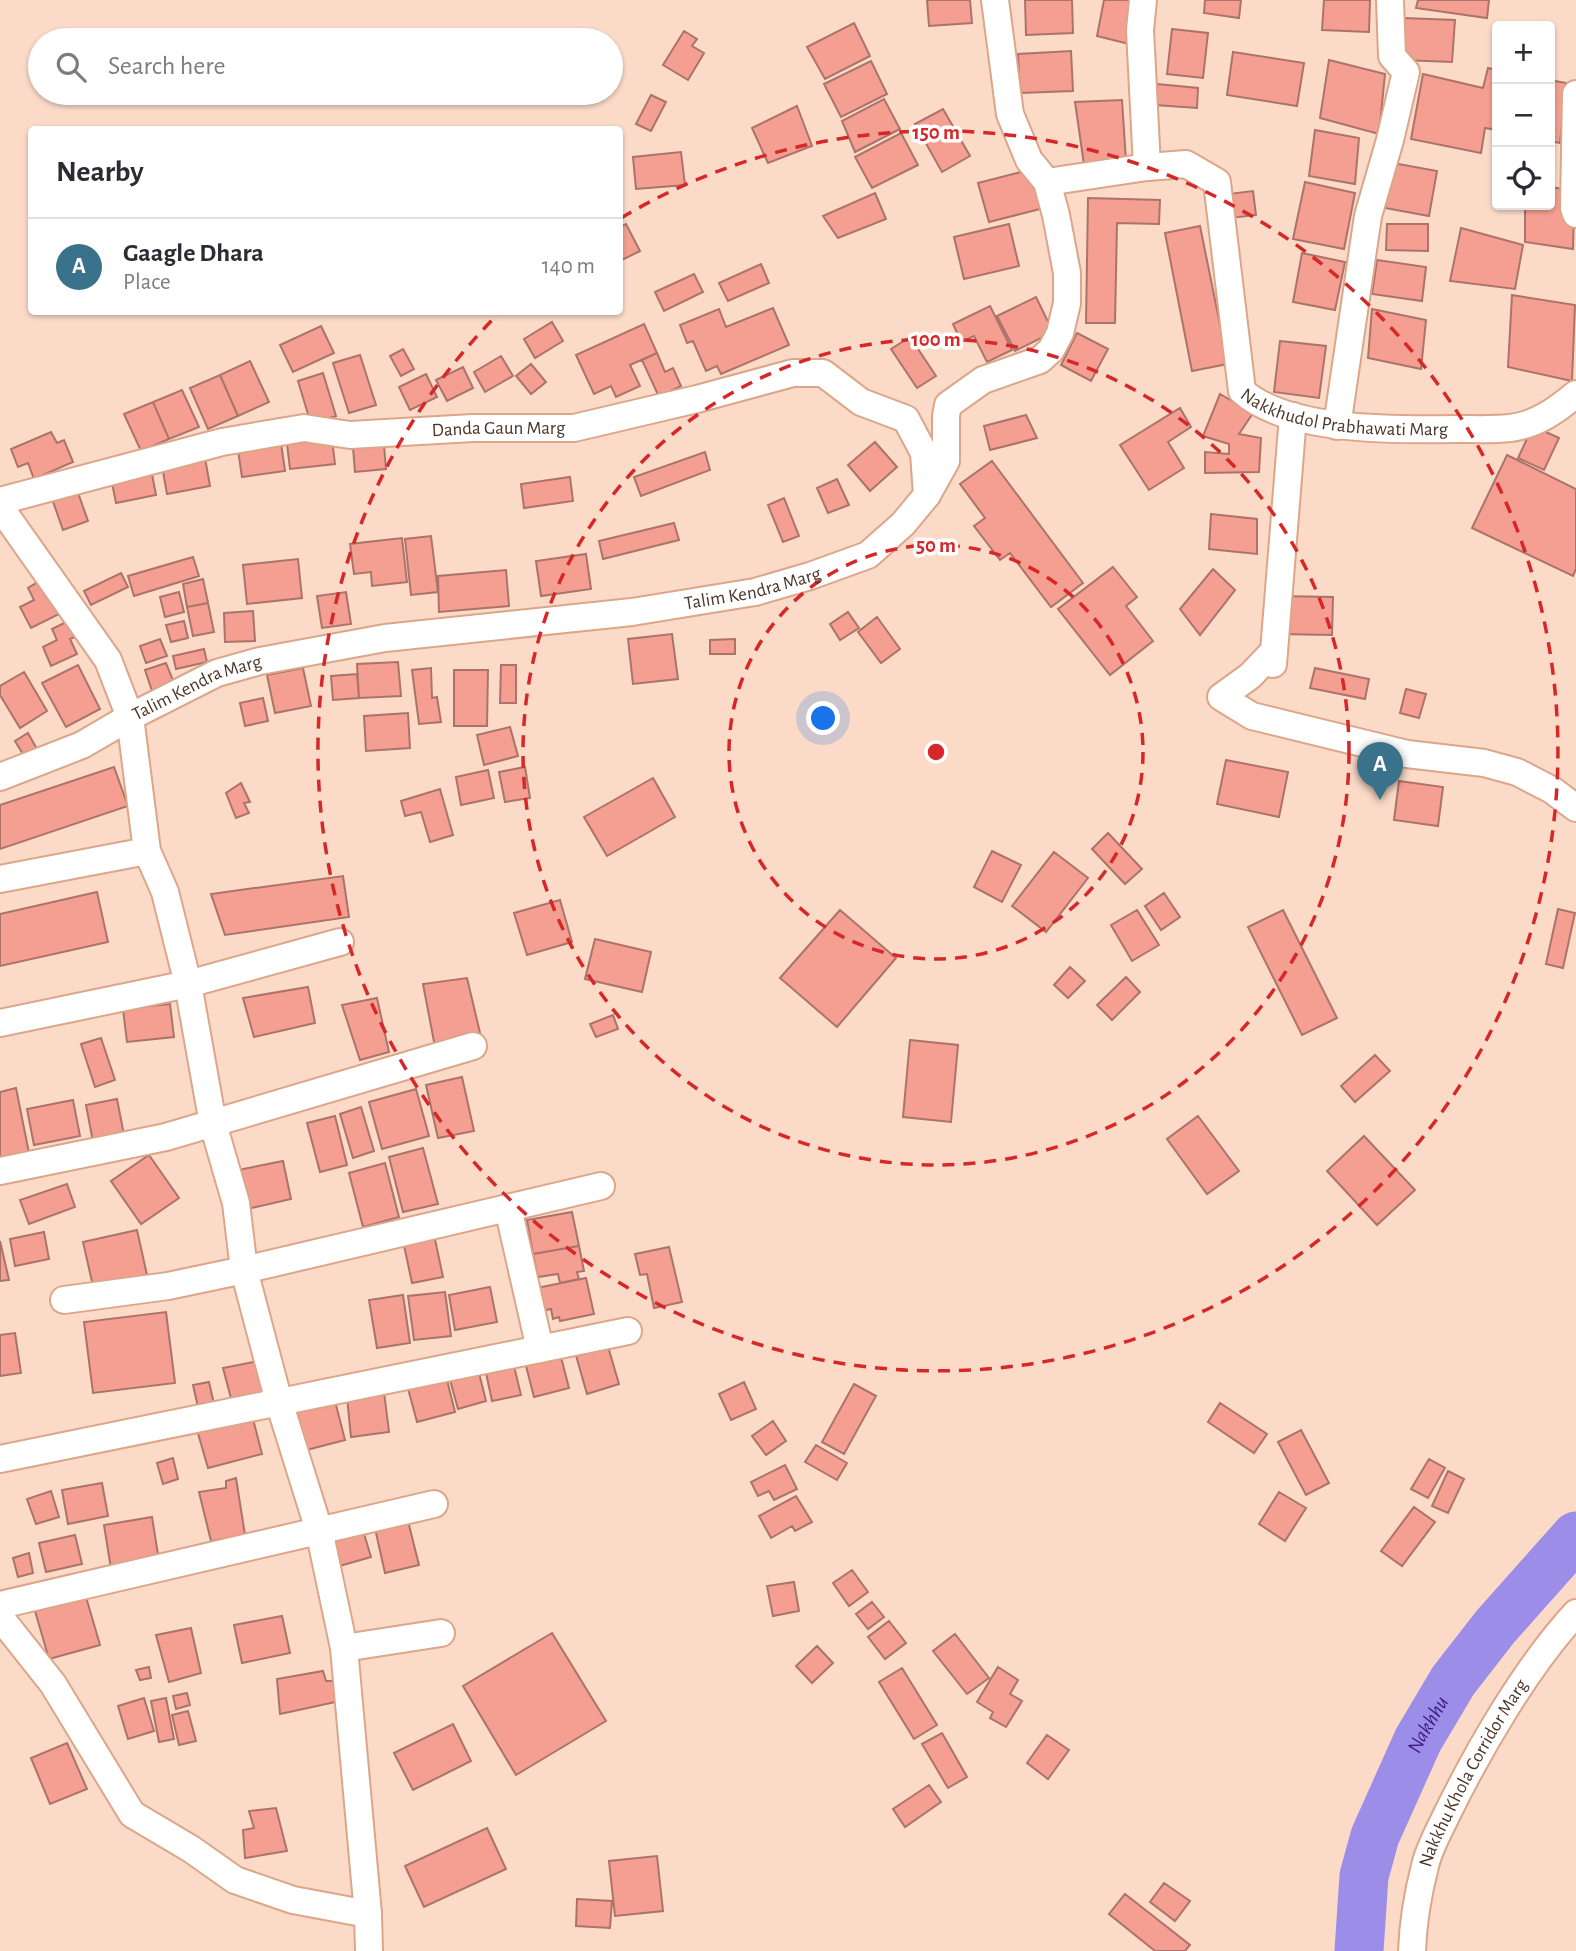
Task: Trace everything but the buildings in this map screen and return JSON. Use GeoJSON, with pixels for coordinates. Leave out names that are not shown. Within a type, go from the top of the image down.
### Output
{"type":"FeatureCollection","features":[{"type":"Feature","properties":{"kind":"street","name":"Talim Kendra Marg"},"geometry":{"type":"LineString","coordinates":[[0,777],[82,745],[130,717],[217,674],[260,661],[384,638],[632,612],[755,592],[868,555],[903,524],[926,495],[946,461],[948,405],[983,380],[1040,360],[1051,350],[1060,333],[1067,303],[1067,273],[1047,183],[1028,160],[1010,114],[995,0]]}},
{"type":"Feature","properties":{"kind":"street"},"geometry":{"type":"LineString","coordinates":[[1143,0],[1140,30],[1147,167]]}},
{"type":"Feature","properties":{"kind":"street"},"geometry":{"type":"LineString","coordinates":[[1337,426],[1368,216],[1406,72],[1392,56],[1390,0]]}},
{"type":"Feature","properties":{"kind":"street"},"geometry":{"type":"LineString","coordinates":[[1576,94],[1576,214]]}},
{"type":"Feature","properties":{"kind":"street","name":"Nakkhudol Prabhawati Marg"},"geometry":{"type":"LineString","coordinates":[[1047,183],[1147,167],[1186,164],[1217,182],[1242,391],[1252,400],[1293,416],[1337,426],[1511,428],[1552,414],[1576,394]]}},
{"type":"Feature","properties":{"kind":"street","name":"Danda Gaun Marg"},"geometry":{"type":"LineString","coordinates":[[0,501],[222,442],[304,428],[351,435],[474,428],[574,428],[793,373],[823,373],[861,402],[906,419],[924,453],[926,495]]}},
{"type":"Feature","properties":{"kind":"street"},"geometry":{"type":"LineString","coordinates":[[1293,416],[1273,658],[1221,697],[1252,716],[1407,754],[1484,763],[1517,772],[1552,790],[1576,808]]}},
{"type":"Feature","properties":{"kind":"street"},"geometry":{"type":"LineString","coordinates":[[0,507],[108,660],[130,717],[148,851],[165,892],[188,984],[213,1124],[236,1203],[244,1270],[279,1402],[319,1531],[344,1648],[369,1951]]}},
{"type":"Feature","properties":{"kind":"street"},"geometry":{"type":"LineString","coordinates":[[0,878],[148,851]]}},
{"type":"Feature","properties":{"kind":"street"},"geometry":{"type":"LineString","coordinates":[[0,1023],[188,984],[340,942]]}},
{"type":"Feature","properties":{"kind":"street"},"geometry":{"type":"LineString","coordinates":[[0,1171],[166,1138],[473,1046]]}},
{"type":"Feature","properties":{"kind":"street"},"geometry":{"type":"LineString","coordinates":[[64,1300],[168,1286],[244,1270],[601,1186]]}},
{"type":"Feature","properties":{"kind":"street"},"geometry":{"type":"LineString","coordinates":[[508,1208],[540,1349]]}},
{"type":"Feature","properties":{"kind":"street"},"geometry":{"type":"LineString","coordinates":[[0,1459],[628,1331]]}},
{"type":"Feature","properties":{"kind":"street"},"geometry":{"type":"LineString","coordinates":[[0,1605],[434,1504]]}},
{"type":"Feature","properties":{"kind":"street","name":"Nakkhu Khola Corridor Marg"},"geometry":{"type":"LineString","coordinates":[[1412,1951],[1425,1863],[1441,1827],[1470,1768],[1518,1691],[1560,1630],[1576,1613]]}},
{"type":"Feature","properties":{"kind":"street"},"geometry":{"type":"LineString","coordinates":[[0,1617],[53,1684],[132,1814],[191,1849],[234,1880],[293,1900],[368,1914]]}},
{"type":"Feature","properties":{"kind":"street"},"geometry":{"type":"LineString","coordinates":[[344,1648],[441,1633]]}},
{"type":"Feature","properties":{"kind":"waterway","name":"Nakhhu"},"geometry":{"type":"LineString","coordinates":[[1359,1951],[1364,1876],[1375,1836],[1418,1740],[1453,1681],[1495,1627],[1576,1536]]}},
{"type":"Feature","properties":{"kind":"place","name":"Gaagle Dhara"},"geometry":{"type":"Point","coordinates":[1380,800]}}]}
